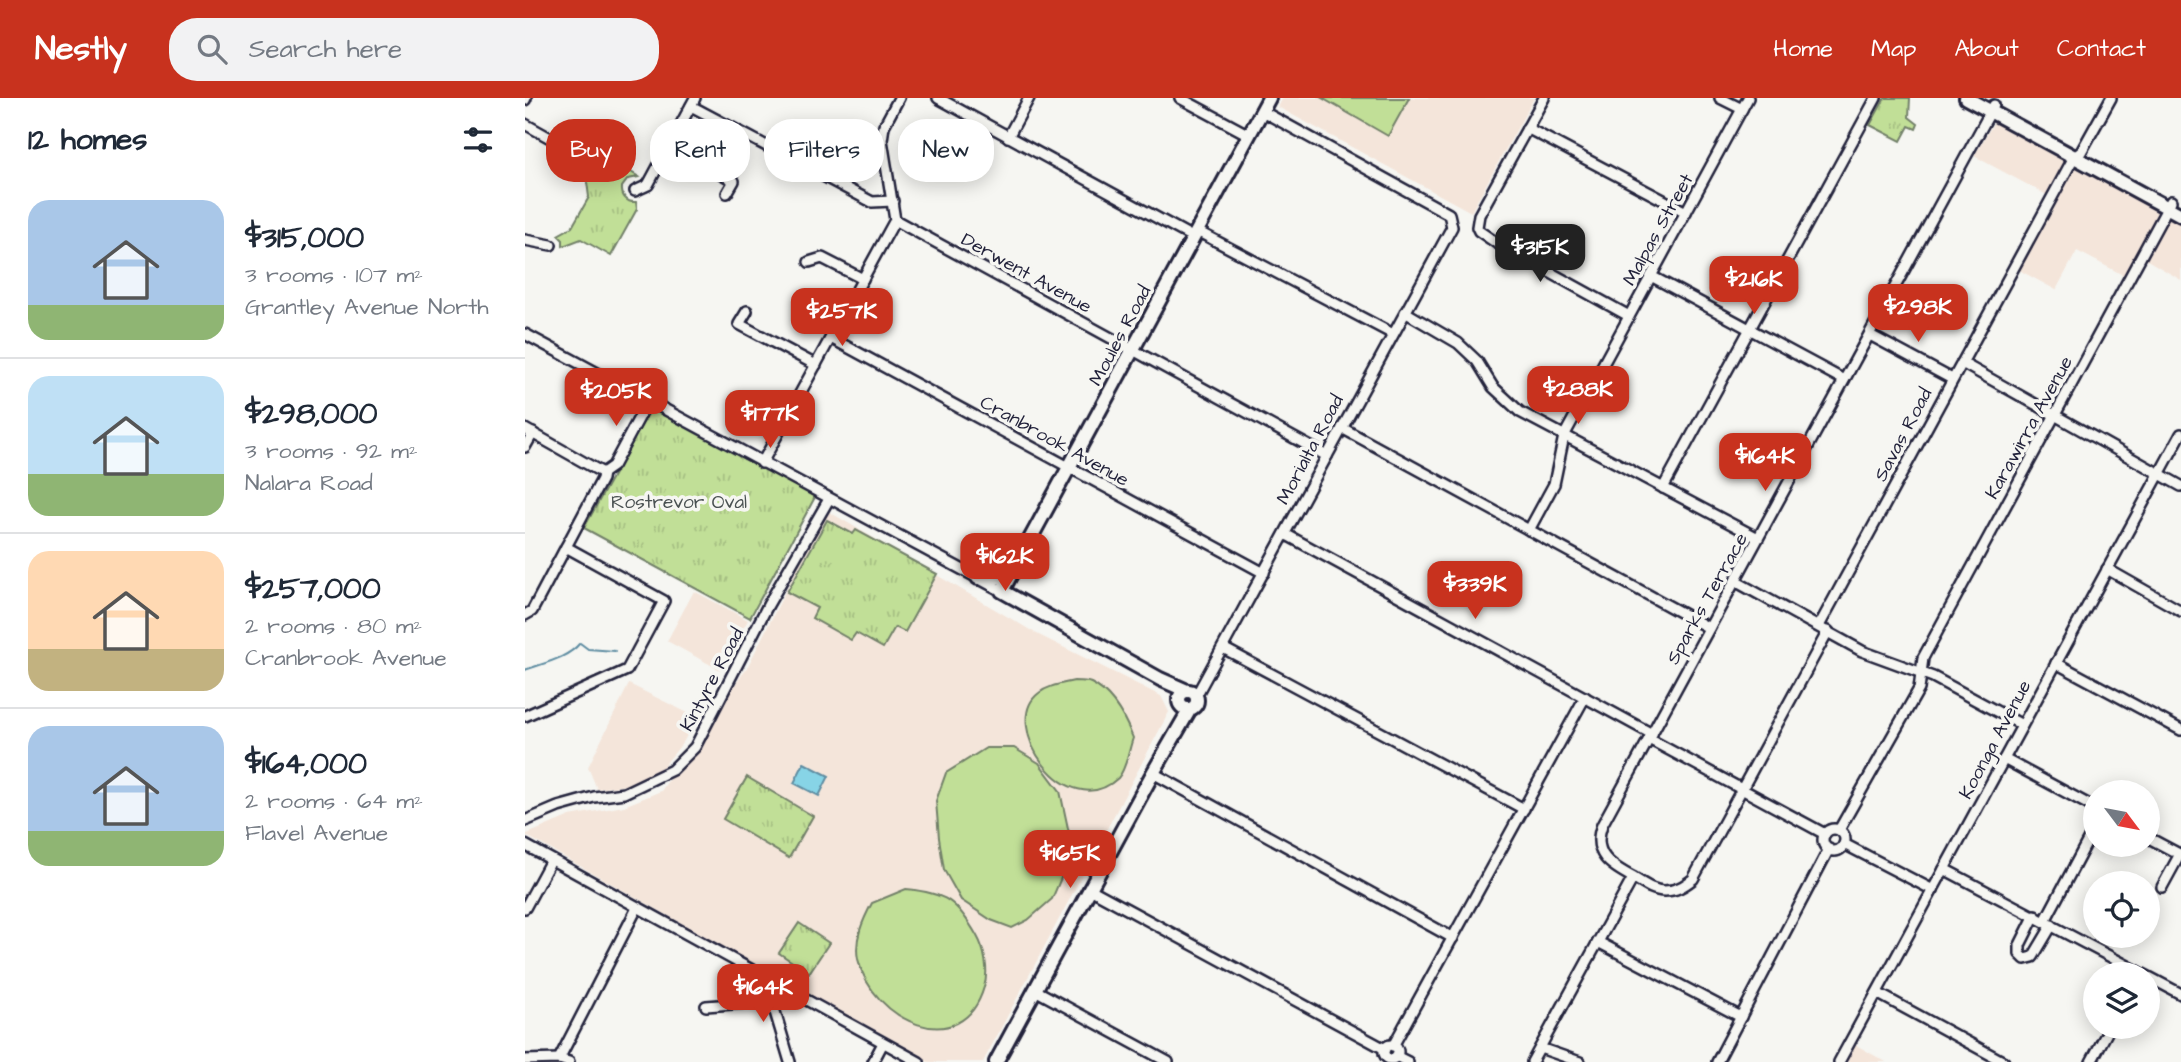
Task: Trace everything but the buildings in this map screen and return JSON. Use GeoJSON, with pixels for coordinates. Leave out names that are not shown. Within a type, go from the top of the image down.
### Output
{"type":"FeatureCollection","features":[{"type":"Feature","properties":{"kind":"main road","name":"Moules Road"},"geometry":{"type":"LineString","coordinates":[[1002,591],[1269,98]]}},
{"type":"Feature","properties":{"kind":"main road"},"geometry":{"type":"LineString","coordinates":[[1966,98],[1992,108],[2173,205],[2181,215]]}},
{"type":"Feature","properties":{"kind":"main road"},"geometry":{"type":"LineString","coordinates":[[1982,98],[1992,108]]}},
{"type":"Feature","properties":{"kind":"main road"},"geometry":{"type":"LineString","coordinates":[[978,578],[997,578],[1016,565]]}},
{"type":"Feature","properties":{"kind":"main road"},"geometry":{"type":"LineString","coordinates":[[1002,591],[1160,679],[1185,697]]}},
{"type":"Feature","properties":{"kind":"main road","name":"Morialta Road"},"geometry":{"type":"LineString","coordinates":[[996,1062],[1174,735],[1195,705],[1185,697],[1174,735]]}},
{"type":"Feature","properties":{"kind":"street"},"geometry":{"type":"LineString","coordinates":[[762,463],[895,220],[882,133],[899,98]]}},
{"type":"Feature","properties":{"kind":"street"},"geometry":{"type":"LineString","coordinates":[[938,98],[1195,234],[1393,334]]}},
{"type":"Feature","properties":{"kind":"street"},"geometry":{"type":"LineString","coordinates":[[1008,137],[1029,98]]}},
{"type":"Feature","properties":{"kind":"street"},"geometry":{"type":"LineString","coordinates":[[1180,98],[1249,135]]}},
{"type":"Feature","properties":{"kind":"street"},"geometry":{"type":"LineString","coordinates":[[1543,98],[1479,215],[1477,227],[1495,242],[1629,316]]}},
{"type":"Feature","properties":{"kind":"street"},"geometry":{"type":"LineString","coordinates":[[1720,98],[1742,109]]}},
{"type":"Feature","properties":{"kind":"street","name":"Malpas Street"},"geometry":{"type":"LineString","coordinates":[[1529,530],[1554,484],[1564,436],[1748,98]]}},
{"type":"Feature","properties":{"kind":"street"},"geometry":{"type":"LineString","coordinates":[[1663,488],[1876,98]]}},
{"type":"Feature","properties":{"kind":"street","name":"Savas Road"},"geometry":{"type":"LineString","coordinates":[[1819,626],[1952,379],[2111,98]]}},
{"type":"Feature","properties":{"kind":"street"},"geometry":{"type":"LineString","coordinates":[[684,119],[693,102],[872,202],[893,201]]}},
{"type":"Feature","properties":{"kind":"street","name":"Sparks Terrace"},"geometry":{"type":"LineString","coordinates":[[1743,788],[1693,879],[1685,886],[1666,891],[1655,890],[1613,867],[1601,850],[1599,832],[1992,108]]}},
{"type":"Feature","properties":{"kind":"street","name":"Morialta Road"},"geometry":{"type":"LineString","coordinates":[[1185,697],[1223,648],[1452,227],[1449,214],[1262,111]]}},
{"type":"Feature","properties":{"kind":"street"},"geometry":{"type":"LineString","coordinates":[[525,124],[546,136]]}},
{"type":"Feature","properties":{"kind":"street"},"geometry":{"type":"LineString","coordinates":[[1527,128],[1686,212]]}},
{"type":"Feature","properties":{"kind":"street"},"geometry":{"type":"LineString","coordinates":[[635,191],[650,181]]}},
{"type":"Feature","properties":{"kind":"street"},"geometry":{"type":"LineString","coordinates":[[727,193],[733,182]]}},
{"type":"Feature","properties":{"kind":"street","name":"Karawirra Avenue"},"geometry":{"type":"LineString","coordinates":[[1839,830],[1919,689],[1923,657],[2054,415],[2173,205]]}},
{"type":"Feature","properties":{"kind":"street","name":"Derwent Avenue"},"geometry":{"type":"LineString","coordinates":[[895,220],[1327,456]]}},
{"type":"Feature","properties":{"kind":"street"},"geometry":{"type":"LineString","coordinates":[[525,240],[551,245]]}},
{"type":"Feature","properties":{"kind":"street"},"geometry":{"type":"LineString","coordinates":[[809,262],[822,258],[863,279]]}},
{"type":"Feature","properties":{"kind":"street"},"geometry":{"type":"LineString","coordinates":[[1651,276],[1844,380]]}},
{"type":"Feature","properties":{"kind":"street"},"geometry":{"type":"LineString","coordinates":[[747,311],[739,324],[816,365]]}},
{"type":"Feature","properties":{"kind":"street"},"geometry":{"type":"LineString","coordinates":[[1405,312],[1458,343],[1477,360],[1493,387],[1520,412],[1758,538]]}},
{"type":"Feature","properties":{"kind":"street"},"geometry":{"type":"LineString","coordinates":[[525,334],[1002,591]]}},
{"type":"Feature","properties":{"kind":"street"},"geometry":{"type":"LineString","coordinates":[[1870,335],[1952,379]]}},
{"type":"Feature","properties":{"kind":"street","name":"Cranbrook Avenue"},"geometry":{"type":"LineString","coordinates":[[831,338],[1264,573]]}},
{"type":"Feature","properties":{"kind":"street"},"geometry":{"type":"LineString","coordinates":[[1962,363],[2181,486]]}},
{"type":"Feature","properties":{"kind":"street"},"geometry":{"type":"LineString","coordinates":[[525,615],[532,611],[603,473],[613,466],[648,401]]}},
{"type":"Feature","properties":{"kind":"street"},"geometry":{"type":"LineString","coordinates":[[1342,428],[1709,628]]}},
{"type":"Feature","properties":{"kind":"street"},"geometry":{"type":"LineString","coordinates":[[525,447],[529,431],[603,473]]}},
{"type":"Feature","properties":{"kind":"street","name":"Koonga Avenue"},"geometry":{"type":"LineString","coordinates":[[1839,1062],[2181,434]]}},
{"type":"Feature","properties":{"kind":"street","name":"Kintyre Road"},"geometry":{"type":"LineString","coordinates":[[525,821],[558,807],[594,797],[624,793],[672,770],[695,747],[768,605],[829,499]]}},
{"type":"Feature","properties":{"kind":"street"},"geometry":{"type":"LineString","coordinates":[[1285,534],[1585,697],[1825,834]]}},
{"type":"Feature","properties":{"kind":"street"},"geometry":{"type":"LineString","coordinates":[[525,716],[627,670],[664,601],[566,547]]}},
{"type":"Feature","properties":{"kind":"street"},"geometry":{"type":"LineString","coordinates":[[2107,569],[2181,611]]}},
{"type":"Feature","properties":{"kind":"street"},"geometry":{"type":"LineString","coordinates":[[1735,581],[1862,651],[1933,677],[2022,725]]}},
{"type":"Feature","properties":{"kind":"street"},"geometry":{"type":"LineString","coordinates":[[1743,788],[1828,631]]}},
{"type":"Feature","properties":{"kind":"street"},"geometry":{"type":"LineString","coordinates":[[1223,648],[1524,809]]}},
{"type":"Feature","properties":{"kind":"street"},"geometry":{"type":"LineString","coordinates":[[2056,663],[2181,730]]}},
{"type":"Feature","properties":{"kind":"street"},"geometry":{"type":"LineString","coordinates":[[1390,1054],[1585,697]]}},
{"type":"Feature","properties":{"kind":"street"},"geometry":{"type":"LineString","coordinates":[[2004,759],[2083,802]]}},
{"type":"Feature","properties":{"kind":"street"},"geometry":{"type":"LineString","coordinates":[[1153,773],[1453,938]]}},
{"type":"Feature","properties":{"kind":"street"},"geometry":{"type":"LineString","coordinates":[[1825,834],[1833,829],[1839,830],[1844,835],[1844,844]]}},
{"type":"Feature","properties":{"kind":"street"},"geometry":{"type":"LineString","coordinates":[[1825,834],[1825,844],[1829,849],[1836,850],[1844,844]]}},
{"type":"Feature","properties":{"kind":"street"},"geometry":{"type":"LineString","coordinates":[[1844,844],[1933,890]]}},
{"type":"Feature","properties":{"kind":"street"},"geometry":{"type":"LineString","coordinates":[[2160,844],[2181,854],[2162,887]]}},
{"type":"Feature","properties":{"kind":"street"},"geometry":{"type":"LineString","coordinates":[[525,845],[919,1062]]}},
{"type":"Feature","properties":{"kind":"street"},"geometry":{"type":"LineString","coordinates":[[1717,1062],[1829,849]]}},
{"type":"Feature","properties":{"kind":"street"},"geometry":{"type":"LineString","coordinates":[[2035,915],[2020,945],[2019,954],[2025,959],[2033,957],[2083,852]]}},
{"type":"Feature","properties":{"kind":"street"},"geometry":{"type":"LineString","coordinates":[[525,908],[551,860]]}},
{"type":"Feature","properties":{"kind":"street"},"geometry":{"type":"LineString","coordinates":[[1944,869],[2121,962]]}},
{"type":"Feature","properties":{"kind":"street"},"geometry":{"type":"LineString","coordinates":[[1532,1062],[1633,878]]}},
{"type":"Feature","properties":{"kind":"street"},"geometry":{"type":"LineString","coordinates":[[1090,889],[1408,1062]]}},
{"type":"Feature","properties":{"kind":"street"},"geometry":{"type":"LineString","coordinates":[[525,1060],[564,1061],[637,908]]}},
{"type":"Feature","properties":{"kind":"street"},"geometry":{"type":"LineString","coordinates":[[1598,942],[1741,1017]]}},
{"type":"Feature","properties":{"kind":"street"},"geometry":{"type":"LineString","coordinates":[[768,980],[771,1001],[790,1062]]}},
{"type":"Feature","properties":{"kind":"street"},"geometry":{"type":"LineString","coordinates":[[2160,983],[2181,994]]}},
{"type":"Feature","properties":{"kind":"street"},"geometry":{"type":"LineString","coordinates":[[1035,990],[1168,1062]]}},
{"type":"Feature","properties":{"kind":"street"},"geometry":{"type":"LineString","coordinates":[[1877,993],[2004,1062]]}},
{"type":"Feature","properties":{"kind":"street"},"geometry":{"type":"LineString","coordinates":[[706,1006],[771,1001]]}},
{"type":"Feature","properties":{"kind":"street"},"geometry":{"type":"LineString","coordinates":[[2091,1062],[2103,1039]]}},
{"type":"Feature","properties":{"kind":"street"},"geometry":{"type":"LineString","coordinates":[[873,1062],[883,1043]]}},
{"type":"Feature","properties":{"kind":"street"},"geometry":{"type":"LineString","coordinates":[[1540,1048],[1580,1062]]}},
{"type":"Feature","properties":{"kind":"shaded area"},"geometry":{"type":"Polygon","coordinates":[[[1283,98],[1534,98],[1471,212],[1278,107],[1283,98]]]}},
{"type":"Feature","properties":{"kind":"shaded area"},"geometry":{"type":"Polygon","coordinates":[[[1994,122],[2181,223],[2181,280],[2137,254],[2125,276],[2077,251],[2056,290],[2019,270],[2056,200],[1974,156],[1994,122]]]}},
{"type":"Feature","properties":{"kind":"shaded area"},"geometry":{"type":"Polygon","coordinates":[[[826,510],[1037,634],[1161,696],[1169,712],[983,1062],[928,1062],[525,835],[570,816],[624,806],[661,791],[748,666],[826,510]]]}},
{"type":"Feature","properties":{"kind":"shaded area"},"geometry":{"type":"Polygon","coordinates":[[[694,591],[748,620],[720,670],[667,641],[694,591]]]}},
{"type":"Feature","properties":{"kind":"shaded area"},"geometry":{"type":"Polygon","coordinates":[[[629,684],[696,717],[684,741],[663,767],[627,785],[597,789],[588,767],[629,684]]]}},
{"type":"Feature","properties":{"kind":"shaded area"},"geometry":{"type":"Polygon","coordinates":[[[1856,1045],[1886,1062],[1846,1062],[1856,1045]]]}},
{"type":"Feature","properties":{"kind":"green space"},"geometry":{"type":"Polygon","coordinates":[[[1322,98],[1409,98],[1388,136],[1322,98]]]}},
{"type":"Feature","properties":{"kind":"green space"},"geometry":{"type":"Polygon","coordinates":[[[1885,98],[1910,98],[1909,117],[1918,124],[1916,129],[1909,126],[1901,141],[1870,125],[1885,98]]]}},
{"type":"Feature","properties":{"kind":"green space"},"geometry":{"type":"Polygon","coordinates":[[[587,182],[626,182],[622,187],[624,196],[627,200],[636,202],[637,209],[611,256],[581,239],[563,246],[563,240],[558,235],[572,227],[589,197],[587,182]]]}},
{"type":"Feature","properties":{"kind":"green space","name":"Rostrevor Oval"},"geometry":{"type":"Polygon","coordinates":[[[656,409],[814,495],[750,618],[584,528],[649,410],[656,409]]]}},
{"type":"Feature","properties":{"kind":"green space"},"geometry":{"type":"Polygon","coordinates":[[[827,520],[853,534],[856,530],[937,574],[905,632],[895,627],[883,648],[856,633],[851,640],[812,618],[817,608],[787,592],[827,520]]]}},
{"type":"Feature","properties":{"kind":"green space"},"geometry":{"type":"Polygon","coordinates":[[[1074,681],[1089,682],[1099,687],[1122,714],[1133,738],[1121,774],[1098,789],[1078,789],[1060,780],[1044,765],[1033,746],[1027,726],[1029,708],[1039,693],[1051,686],[1074,681]]]}},
{"type":"Feature","properties":{"kind":"green space"},"geometry":{"type":"Polygon","coordinates":[[[986,748],[1014,748],[1039,763],[1060,791],[1069,833],[1067,864],[1052,899],[1028,920],[1012,928],[991,920],[961,900],[944,870],[939,838],[936,801],[946,773],[986,748]]]}},
{"type":"Feature","properties":{"kind":"green space"},"geometry":{"type":"Polygon","coordinates":[[[747,777],[813,816],[789,858],[723,819],[747,777]]]}},
{"type":"Feature","properties":{"kind":"green space"},"geometry":{"type":"Polygon","coordinates":[[[906,889],[931,893],[949,901],[963,914],[982,948],[986,968],[984,987],[973,1010],[957,1023],[938,1027],[918,1024],[898,1015],[880,1000],[867,981],[858,959],[858,937],[872,903],[906,889]]]}},
{"type":"Feature","properties":{"kind":"green space"},"geometry":{"type":"Polygon","coordinates":[[[799,923],[829,943],[809,973],[779,953],[799,923]]]}},
{"type":"Feature","properties":{"kind":"water"},"geometry":{"type":"Polygon","coordinates":[[[804,763],[829,776],[819,796],[794,783],[804,763]]]}},
{"type":"Feature","properties":{"kind":"waterway"},"geometry":{"type":"LineString","coordinates":[[525,670],[562,657],[580,643],[588,649],[615,651]]}}]}
